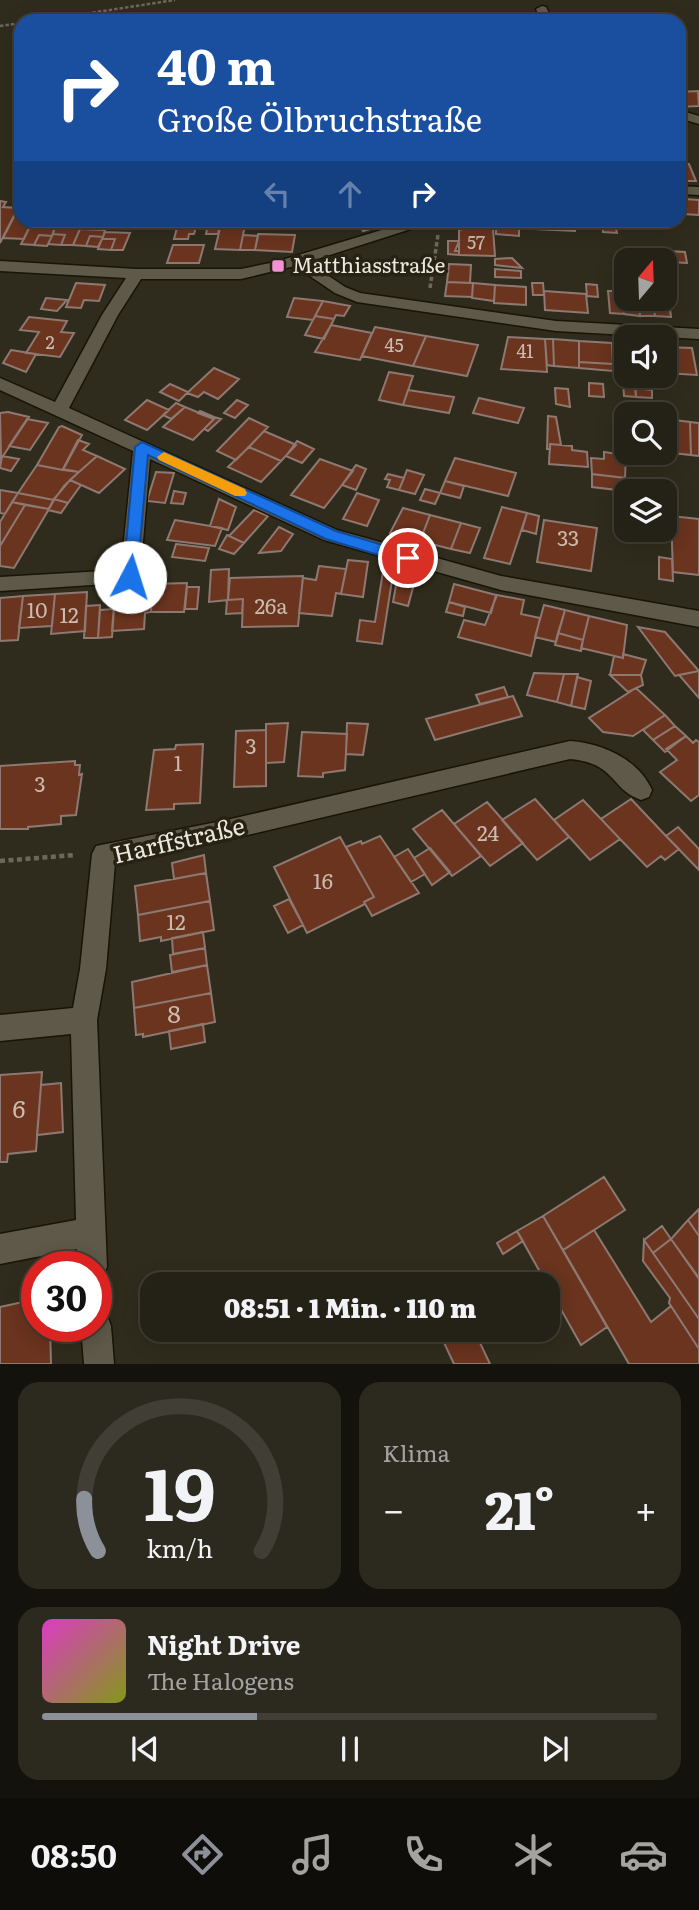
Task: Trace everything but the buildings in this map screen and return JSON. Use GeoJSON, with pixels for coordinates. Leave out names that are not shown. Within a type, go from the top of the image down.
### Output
{"type":"FeatureCollection","features":[{"type":"Feature","properties":{"kind":"street"},"geometry":{"type":"LineString","coordinates":[[0,266],[136,274],[242,274],[431,228]]}},
{"type":"Feature","properties":{"kind":"street"},"geometry":{"type":"LineString","coordinates":[[296,260],[348,294],[419,307],[567,327],[699,334]]}},
{"type":"Feature","properties":{"kind":"street"},"geometry":{"type":"LineString","coordinates":[[59,410],[110,315],[136,274]]}},
{"type":"Feature","properties":{"kind":"street"},"geometry":{"type":"LineString","coordinates":[[0,383],[331,535],[500,583],[699,619]]}},
{"type":"Feature","properties":{"kind":"street"},"geometry":{"type":"LineString","coordinates":[[0,584],[130,577],[142,447]]}},
{"type":"Feature","properties":{"kind":"street","name":"Harffstraße"},"geometry":{"type":"LineString","coordinates":[[91,1251],[84,1020],[93,969],[104,854],[222,831],[570,750],[591,750],[608,757],[641,790]]}},
{"type":"Feature","properties":{"kind":"street"},"geometry":{"type":"LineString","coordinates":[[0,1028],[84,1020]]}},
{"type":"Feature","properties":{"kind":"street"},"geometry":{"type":"LineString","coordinates":[[0,1250],[90,1232]]}},
{"type":"Feature","properties":{"kind":"street"},"geometry":{"type":"LineString","coordinates":[[97,1342],[99,1364]]}},
{"type":"Feature","properties":{"kind":"path"},"geometry":{"type":"LineString","coordinates":[[84,14],[176,0]]}},
{"type":"Feature","properties":{"kind":"path"},"geometry":{"type":"LineString","coordinates":[[419,307],[426,298],[434,274],[435,228]]}},
{"type":"Feature","properties":{"kind":"path"},"geometry":{"type":"LineString","coordinates":[[0,861],[104,854]]}},
{"type":"Feature","properties":{"kind":"slow traffic"},"geometry":{"type":"LineString","coordinates":[[164,457],[240,493]]}},
{"type":"Feature","properties":{"kind":"place","name":"Matthiasstraße"},"geometry":{"type":"Point","coordinates":[278,266]}},
{"type":"Feature","properties":{"kind":"route"},"geometry":{"type":"LineString","coordinates":[[130,577],[142,447],[331,535],[408,558]]}}]}
